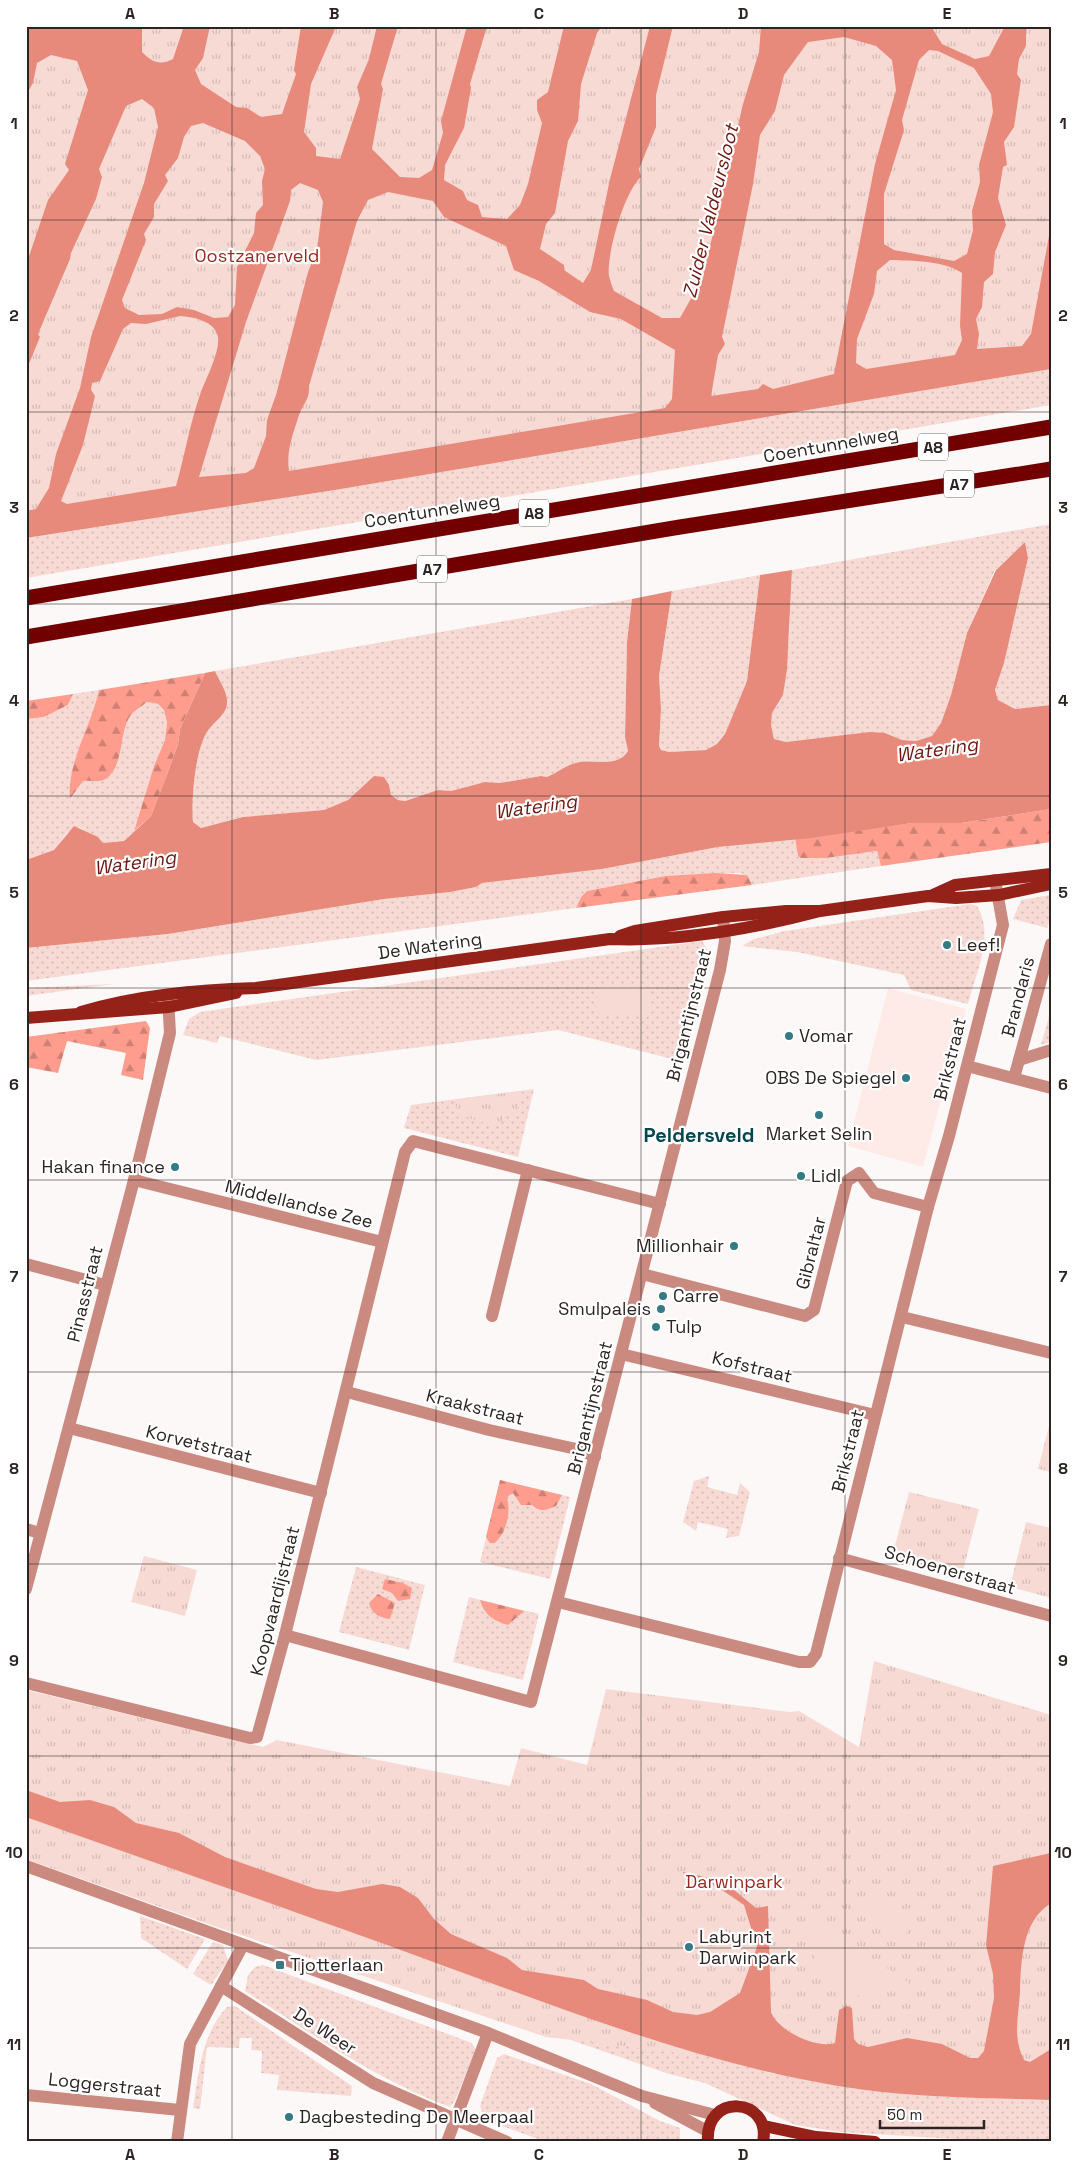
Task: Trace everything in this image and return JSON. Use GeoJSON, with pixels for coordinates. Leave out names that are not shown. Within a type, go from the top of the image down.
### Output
{"type":"FeatureCollection","features":[{"type":"Feature","properties":{"kind":"highway","name":"Coentunnelweg"},"geometry":{"type":"LineString","coordinates":[[26,598],[1051,427]]}},
{"type":"Feature","properties":{"kind":"highway","name":"A7"},"geometry":{"type":"LineString","coordinates":[[26,637],[680,527],[1051,469]]}},
{"type":"Feature","properties":{"kind":"main road","name":"De Watering"},"geometry":{"type":"LineString","coordinates":[[928,896],[955,885],[1051,874]]}},
{"type":"Feature","properties":{"kind":"main road","name":"De Watering"},"geometry":{"type":"LineString","coordinates":[[610,939],[635,940],[724,931],[753,927],[820,911],[928,896],[956,898],[999,895],[1051,884]]}},
{"type":"Feature","properties":{"kind":"main road","name":"De Watering"},"geometry":{"type":"LineString","coordinates":[[26,1018],[81,1012],[107,1004],[168,1001],[215,989],[256,988],[610,939],[635,931],[723,917],[786,911],[820,911]]}},
{"type":"Feature","properties":{"kind":"main road"},"geometry":{"type":"LineString","coordinates":[[708,2136],[715,2115],[725,2108],[736,2105],[748,2108],[758,2115],[764,2126],[764,2142]]}},
{"type":"Feature","properties":{"kind":"main road"},"geometry":{"type":"LineString","coordinates":[[764,2126],[816,2137],[875,2142]]}},
{"type":"Feature","properties":{"kind":"main road"},"geometry":{"type":"LineString","coordinates":[[790,2142],[816,2137]]}},
{"type":"Feature","properties":{"kind":"street","name":"Brikstraat"},"geometry":{"type":"LineString","coordinates":[[558,1602],[799,1662],[810,1662],[816,1654],[928,1207],[1003,925],[995,880]]}},
{"type":"Feature","properties":{"kind":"street"},"geometry":{"type":"LineString","coordinates":[[723,917],[724,931]]}},
{"type":"Feature","properties":{"kind":"street","name":"Brigantijnstraat"},"geometry":{"type":"LineString","coordinates":[[558,1602],[720,970],[724,931]]}},
{"type":"Feature","properties":{"kind":"street","name":"Brandaris"},"geometry":{"type":"LineString","coordinates":[[1014,1078],[1051,944]]}},
{"type":"Feature","properties":{"kind":"street","name":"Pinasstraat"},"geometry":{"type":"LineString","coordinates":[[26,1589],[70,1428],[170,1033],[168,1001]]}},
{"type":"Feature","properties":{"kind":"street","name":"Brandaris"},"geometry":{"type":"LineString","coordinates":[[1019,1060],[1051,1050]]}},
{"type":"Feature","properties":{"kind":"street"},"geometry":{"type":"LineString","coordinates":[[967,1066],[1051,1088]]}},
{"type":"Feature","properties":{"kind":"street","name":"Middellandse Zee"},"geometry":{"type":"LineString","coordinates":[[134,1180],[382,1242],[406,1148],[413,1141],[660,1204]]}},
{"type":"Feature","properties":{"kind":"street"},"geometry":{"type":"LineString","coordinates":[[492,1316],[528,1170]]}},
{"type":"Feature","properties":{"kind":"street","name":"Gibraltar"},"geometry":{"type":"LineString","coordinates":[[642,1274],[805,1316],[814,1310],[847,1181],[858,1173],[874,1193],[928,1207]]}},
{"type":"Feature","properties":{"kind":"street","name":"Koopvaardijstraat"},"geometry":{"type":"LineString","coordinates":[[26,1683],[250,1738],[257,1737],[321,1493],[382,1242]]}},
{"type":"Feature","properties":{"kind":"street"},"geometry":{"type":"LineString","coordinates":[[26,1264],[105,1285]]}},
{"type":"Feature","properties":{"kind":"street"},"geometry":{"type":"LineString","coordinates":[[902,1316],[1051,1353]]}},
{"type":"Feature","properties":{"kind":"street","name":"Kofstraat"},"geometry":{"type":"LineString","coordinates":[[621,1354],[875,1415]]}},
{"type":"Feature","properties":{"kind":"street","name":"Kraakstraat"},"geometry":{"type":"LineString","coordinates":[[346,1392],[488,1430],[580,1450],[595,1456]]}},
{"type":"Feature","properties":{"kind":"street","name":"Korvetstraat"},"geometry":{"type":"LineString","coordinates":[[70,1428],[321,1493]]}},
{"type":"Feature","properties":{"kind":"street"},"geometry":{"type":"LineString","coordinates":[[26,1529],[40,1533]]}},
{"type":"Feature","properties":{"kind":"street","name":"Schoenerstraat"},"geometry":{"type":"LineString","coordinates":[[840,1558],[1051,1616]]}},
{"type":"Feature","properties":{"kind":"street"},"geometry":{"type":"LineString","coordinates":[[285,1635],[532,1702],[558,1602]]}},
{"type":"Feature","properties":{"kind":"street"},"geometry":{"type":"LineString","coordinates":[[26,1866],[488,2033],[642,2096],[715,2115]]}},
{"type":"Feature","properties":{"kind":"street"},"geometry":{"type":"LineString","coordinates":[[177,2142],[190,2044],[243,1945]]}},
{"type":"Feature","properties":{"kind":"street","name":"De Weer"},"geometry":{"type":"LineString","coordinates":[[221,1986],[373,2083],[506,2142]]}},
{"type":"Feature","properties":{"kind":"street"},"geometry":{"type":"LineString","coordinates":[[447,2142],[454,2119],[488,2033]]}},
{"type":"Feature","properties":{"kind":"street","name":"Loggerstraat"},"geometry":{"type":"LineString","coordinates":[[26,2095],[180,2110]]}},
{"type":"Feature","properties":{"kind":"street"},"geometry":{"type":"LineString","coordinates":[[642,2096],[708,2136]]}},
{"type":"Feature","properties":{"kind":"shaded area","name":"OBS De Spiegel"},"geometry":{"type":"Polygon","coordinates":[[[888,988],[966,1009],[923,1167],[848,1146],[888,988]]]}},
{"type":"Feature","properties":{"kind":"green space","name":"Oostzanerveld"},"geometry":{"type":"Polygon","coordinates":[[[26,26],[1051,26],[1051,357],[26,531],[26,26]]]}},
{"type":"Feature","properties":{"kind":"green space"},"geometry":{"type":"Polygon","coordinates":[[[1051,369],[1051,405],[26,578],[26,538],[335,490],[1051,369]]]}},
{"type":"Feature","properties":{"kind":"green space"},"geometry":{"type":"Polygon","coordinates":[[[1051,524],[1051,705],[1015,709],[998,700],[995,690],[1004,663],[1028,558],[1025,542],[995,570],[967,633],[951,695],[941,723],[932,736],[916,741],[902,740],[885,733],[786,742],[774,739],[771,725],[772,713],[783,695],[789,637],[792,570],[1051,524]]]}},
{"type":"Feature","properties":{"kind":"green space"},"geometry":{"type":"Polygon","coordinates":[[[760,575],[747,681],[725,734],[717,744],[706,750],[669,752],[661,750],[659,746],[661,709],[659,676],[672,591],[760,575]]]}},
{"type":"Feature","properties":{"kind":"green space"},"geometry":{"type":"Polygon","coordinates":[[[632,599],[627,642],[625,737],[628,751],[617,760],[576,763],[547,777],[541,776],[500,783],[485,782],[451,791],[438,790],[405,801],[398,800],[391,795],[389,785],[374,776],[348,800],[324,810],[243,817],[201,828],[193,822],[193,789],[199,751],[207,732],[223,715],[222,686],[215,671],[632,599]]]}},
{"type":"Feature","properties":{"kind":"green space"},"geometry":{"type":"Polygon","coordinates":[[[205,673],[180,729],[178,744],[151,816],[134,831],[154,766],[165,740],[167,722],[164,710],[158,704],[147,702],[129,718],[119,758],[112,773],[103,780],[83,781],[70,799],[72,772],[99,690],[205,673]]]}},
{"type":"Feature","properties":{"kind":"green space"},"geometry":{"type":"Polygon","coordinates":[[[99,690],[94,713],[77,755],[71,778],[71,799],[83,781],[103,780],[112,773],[119,758],[126,725],[137,709],[147,702],[158,704],[164,710],[167,722],[165,740],[154,766],[134,831],[124,841],[103,843],[79,827],[67,833],[54,850],[26,860],[26,719],[44,717],[68,705],[73,694],[99,690]]]}},
{"type":"Feature","properties":{"kind":"green space"},"geometry":{"type":"Polygon","coordinates":[[[73,694],[68,705],[44,717],[26,719],[26,701],[73,694]]]}},
{"type":"Feature","properties":{"kind":"green space"},"geometry":{"type":"Polygon","coordinates":[[[1051,809],[1051,842],[881,866],[877,851],[826,858],[801,858],[798,856],[795,838],[912,823],[961,823],[1051,809]]]}},
{"type":"Feature","properties":{"kind":"green space"},"geometry":{"type":"Polygon","coordinates":[[[795,838],[798,856],[826,858],[877,851],[881,866],[752,885],[747,875],[739,873],[665,876],[587,891],[581,897],[576,908],[26,981],[26,948],[168,934],[384,899],[450,892],[476,887],[482,883],[602,869],[718,847],[795,838]]]}},
{"type":"Feature","properties":{"kind":"green space"},"geometry":{"type":"Polygon","coordinates":[[[716,873],[747,875],[752,885],[576,908],[581,897],[587,891],[665,876],[716,873]]]}},
{"type":"Feature","properties":{"kind":"green space"},"geometry":{"type":"Polygon","coordinates":[[[1051,895],[1051,916],[1047,928],[1013,919],[1021,900],[1051,895]]]}},
{"type":"Feature","properties":{"kind":"green space"},"geometry":{"type":"Polygon","coordinates":[[[970,904],[977,906],[982,917],[984,942],[968,1004],[911,990],[904,975],[797,952],[742,946],[754,939],[785,931],[970,904]]]}},
{"type":"Feature","properties":{"kind":"green space"},"geometry":{"type":"Polygon","coordinates":[[[702,941],[711,956],[684,1062],[558,1030],[316,1060],[220,1036],[217,1043],[183,1035],[189,1019],[200,1012],[702,941]]]}},
{"type":"Feature","properties":{"kind":"green space"},"geometry":{"type":"Polygon","coordinates":[[[114,984],[26,996],[26,988],[114,984]]]}},
{"type":"Feature","properties":{"kind":"green space"},"geometry":{"type":"Polygon","coordinates":[[[598,984],[650,988],[648,1017],[596,1014],[598,984]]]}},
{"type":"Feature","properties":{"kind":"green space"},"geometry":{"type":"Polygon","coordinates":[[[1051,1009],[1051,1042],[1041,1045],[1051,1009]]]}},
{"type":"Feature","properties":{"kind":"green space"},"geometry":{"type":"Polygon","coordinates":[[[146,1021],[150,1028],[143,1080],[121,1075],[126,1053],[67,1041],[58,1073],[26,1067],[26,1037],[146,1021]]]}},
{"type":"Feature","properties":{"kind":"green space"},"geometry":{"type":"Polygon","coordinates":[[[534,1089],[518,1157],[404,1128],[411,1105],[534,1089]]]}},
{"type":"Feature","properties":{"kind":"green space"},"geometry":{"type":"Polygon","coordinates":[[[522,1091],[516,1115],[506,1116],[499,1123],[491,1125],[463,1115],[454,1100],[522,1091]]]}},
{"type":"Feature","properties":{"kind":"green space"},"geometry":{"type":"Polygon","coordinates":[[[1051,1418],[1051,1472],[1038,1469],[1051,1418]]]}},
{"type":"Feature","properties":{"kind":"green space"},"geometry":{"type":"Polygon","coordinates":[[[709,1476],[707,1487],[737,1495],[740,1483],[750,1492],[739,1536],[726,1538],[728,1529],[698,1522],[696,1531],[683,1522],[694,1481],[709,1476]]]}},
{"type":"Feature","properties":{"kind":"green space"},"geometry":{"type":"Polygon","coordinates":[[[500,1480],[570,1497],[550,1579],[480,1562],[500,1480]]]}},
{"type":"Feature","properties":{"kind":"green space"},"geometry":{"type":"Polygon","coordinates":[[[500,1480],[562,1495],[556,1506],[544,1510],[532,1505],[521,1505],[513,1493],[507,1497],[509,1509],[507,1522],[495,1543],[490,1543],[486,1537],[500,1480]]]}},
{"type":"Feature","properties":{"kind":"green space"},"geometry":{"type":"Polygon","coordinates":[[[909,1492],[979,1509],[962,1574],[892,1557],[909,1492]]]}},
{"type":"Feature","properties":{"kind":"green space"},"geometry":{"type":"Polygon","coordinates":[[[1026,1522],[1051,1528],[1051,1598],[1010,1587],[1026,1522]]]}},
{"type":"Feature","properties":{"kind":"green space"},"geometry":{"type":"Polygon","coordinates":[[[144,1556],[197,1570],[185,1616],[131,1602],[144,1556]]]}},
{"type":"Feature","properties":{"kind":"green space"},"geometry":{"type":"Polygon","coordinates":[[[356,1567],[425,1585],[409,1650],[339,1632],[356,1567]]]}},
{"type":"Feature","properties":{"kind":"green space"},"geometry":{"type":"Polygon","coordinates":[[[385,1579],[403,1583],[412,1588],[410,1599],[398,1601],[392,1593],[382,1589],[385,1579]]]}},
{"type":"Feature","properties":{"kind":"green space"},"geometry":{"type":"Polygon","coordinates":[[[378,1594],[395,1603],[390,1619],[376,1614],[370,1607],[369,1603],[378,1594]]]}},
{"type":"Feature","properties":{"kind":"green space"},"geometry":{"type":"Polygon","coordinates":[[[469,1597],[539,1614],[523,1680],[453,1662],[469,1597]]]}},
{"type":"Feature","properties":{"kind":"green space"},"geometry":{"type":"Polygon","coordinates":[[[480,1600],[524,1611],[508,1625],[490,1617],[484,1610],[480,1600]]]}},
{"type":"Feature","properties":{"kind":"green space","name":"Darwinpark"},"geometry":{"type":"Polygon","coordinates":[[[874,1661],[1051,1715],[1051,2086],[823,2070],[546,2037],[211,1925],[26,1859],[26,1690],[263,1747],[277,1740],[510,1786],[521,1748],[587,1765],[606,1689],[790,1712],[799,1711],[859,1747],[874,1661]]]}},
{"type":"Feature","properties":{"kind":"green space"},"geometry":{"type":"Polygon","coordinates":[[[876,1889],[915,1922],[899,1943],[859,1908],[876,1889]]]}},
{"type":"Feature","properties":{"kind":"green space"},"geometry":{"type":"Polygon","coordinates":[[[811,1910],[865,1954],[910,1983],[866,1999],[825,1979],[809,1946],[811,1910]]]}},
{"type":"Feature","properties":{"kind":"green space"},"geometry":{"type":"Polygon","coordinates":[[[140,1916],[205,1939],[187,1969],[141,1938],[140,1916]]]}},
{"type":"Feature","properties":{"kind":"green space"},"geometry":{"type":"Polygon","coordinates":[[[213,1942],[223,1945],[228,1961],[211,1985],[193,1974],[213,1942]]]}},
{"type":"Feature","properties":{"kind":"green space"},"geometry":{"type":"Polygon","coordinates":[[[263,1965],[472,2043],[476,2050],[455,2100],[450,2107],[370,2070],[245,1991],[248,1975],[255,1967],[263,1965]]]}},
{"type":"Feature","properties":{"kind":"green space"},"geometry":{"type":"Polygon","coordinates":[[[512,1992],[770,2073],[859,2089],[950,2097],[1051,2100],[1051,2142],[1005,2142],[840,2132],[795,2125],[705,2083],[669,2074],[556,2035],[512,1992]]]}},
{"type":"Feature","properties":{"kind":"green space"},"geometry":{"type":"Polygon","coordinates":[[[235,2006],[352,2086],[351,2096],[277,2090],[279,2075],[261,2073],[262,2051],[251,2050],[252,2038],[240,2038],[239,2048],[207,2047],[200,2109],[193,2108],[202,2054],[206,2042],[218,2018],[227,2007],[235,2006]]]}},
{"type":"Feature","properties":{"kind":"green space"},"geometry":{"type":"Polygon","coordinates":[[[504,2054],[591,2084],[660,2121],[680,2128],[680,2142],[546,2142],[484,2119],[480,2106],[497,2058],[504,2054]]]}},
{"type":"Feature","properties":{"kind":"water"},"geometry":{"type":"Polygon","coordinates":[[[26,26],[142,26],[142,52],[156,62],[164,62],[173,59],[184,26],[210,26],[203,58],[195,70],[201,84],[236,107],[247,108],[261,117],[282,114],[296,74],[294,70],[301,26],[334,26],[335,29],[311,84],[304,132],[316,148],[316,156],[340,159],[360,99],[357,87],[369,59],[377,26],[398,26],[381,84],[383,89],[372,149],[400,177],[419,178],[432,170],[443,133],[441,121],[467,26],[487,26],[470,84],[471,88],[464,128],[445,165],[444,180],[463,191],[467,200],[478,205],[482,217],[507,219],[520,205],[528,184],[542,123],[537,110],[537,100],[548,92],[564,26],[602,26],[597,33],[581,84],[578,121],[568,141],[555,213],[546,224],[540,249],[564,265],[564,270],[583,283],[591,270],[610,179],[650,26],[673,26],[656,95],[656,127],[639,169],[641,177],[629,195],[618,223],[610,254],[609,276],[614,291],[662,318],[680,318],[703,277],[743,104],[759,52],[761,26],[931,26],[942,44],[975,59],[989,56],[1005,26],[1026,26],[1026,46],[1019,59],[1017,74],[1021,80],[1014,127],[1004,142],[1007,165],[1003,167],[998,198],[1006,225],[995,252],[993,274],[984,282],[982,307],[976,319],[979,334],[977,349],[1022,346],[1031,334],[1051,225],[1051,369],[335,490],[26,538],[26,511],[36,509],[49,488],[56,454],[80,388],[91,337],[144,183],[158,127],[154,108],[142,99],[126,106],[99,169],[102,177],[96,199],[71,253],[38,334],[40,337],[26,371],[26,265],[48,200],[69,170],[65,164],[88,90],[77,61],[51,55],[37,63],[33,83],[26,95],[26,26]],[[844,37],[808,42],[784,75],[775,111],[760,135],[753,184],[722,337],[725,344],[718,355],[711,396],[758,389],[763,384],[773,389],[834,374],[875,164],[896,90],[892,60],[876,46],[844,37]],[[929,50],[919,60],[902,120],[904,130],[884,194],[884,244],[894,250],[954,261],[967,254],[973,230],[972,211],[980,182],[979,165],[993,112],[991,94],[974,68],[938,51],[929,50]],[[203,123],[191,126],[184,137],[178,158],[165,175],[168,181],[154,204],[154,217],[144,234],[146,240],[122,300],[125,308],[139,315],[162,314],[177,307],[194,310],[214,318],[228,317],[235,305],[237,267],[254,233],[256,213],[263,205],[262,181],[265,169],[260,156],[245,141],[203,123]],[[300,183],[291,190],[290,201],[246,322],[199,477],[246,473],[254,468],[266,436],[267,420],[276,395],[308,272],[317,250],[323,202],[318,190],[300,183]],[[388,192],[368,200],[357,221],[306,401],[292,436],[288,456],[289,471],[665,408],[672,399],[675,350],[621,319],[590,312],[539,281],[514,270],[506,246],[444,217],[433,201],[388,192]],[[890,260],[877,271],[874,294],[857,339],[856,363],[866,369],[955,355],[962,340],[960,326],[962,273],[937,263],[890,260]],[[180,316],[146,324],[131,323],[123,329],[100,381],[92,383],[91,390],[95,396],[83,445],[61,501],[67,504],[176,486],[197,403],[215,358],[218,337],[213,327],[191,317],[180,316]]]}},
{"type":"Feature","properties":{"kind":"water","name":"Watering"},"geometry":{"type":"Polygon","coordinates":[[[1025,542],[1028,558],[1004,663],[995,690],[998,700],[1015,709],[1051,705],[1051,809],[961,823],[912,823],[811,838],[718,847],[602,869],[482,883],[476,887],[450,892],[384,899],[168,934],[26,948],[26,860],[54,850],[74,826],[98,837],[103,843],[124,841],[151,816],[178,744],[180,729],[205,673],[215,671],[224,689],[227,705],[223,714],[207,732],[199,751],[193,789],[193,822],[201,828],[243,817],[324,810],[348,800],[374,776],[384,777],[389,785],[391,795],[398,800],[405,801],[438,790],[451,791],[485,782],[500,783],[541,776],[547,777],[576,763],[617,760],[628,751],[625,737],[627,642],[632,599],[672,591],[659,676],[661,709],[659,746],[661,750],[669,752],[706,750],[717,744],[725,734],[747,681],[760,575],[792,570],[787,669],[783,695],[772,713],[771,725],[774,739],[786,742],[870,732],[885,733],[902,740],[916,741],[932,736],[941,723],[951,695],[967,633],[996,570],[1025,542]]]}},
{"type":"Feature","properties":{"kind":"water"},"geometry":{"type":"Polygon","coordinates":[[[26,1790],[60,1802],[90,1800],[114,1807],[136,1823],[179,1833],[225,1857],[316,1889],[338,1892],[382,1884],[400,1887],[418,1898],[434,1919],[451,1934],[507,1958],[522,1970],[584,1980],[598,1989],[647,2000],[673,2012],[697,2015],[710,2012],[740,1993],[757,1947],[744,1905],[716,1886],[685,1878],[683,1872],[718,1880],[756,1908],[768,1906],[771,2012],[781,2026],[789,2032],[808,2041],[827,2044],[835,2043],[839,2010],[847,2006],[852,2008],[854,2039],[858,2044],[868,2047],[907,2038],[942,2044],[970,2058],[978,2058],[984,2051],[994,1998],[993,1974],[986,1945],[993,1866],[1051,1853],[1051,1903],[1034,1920],[1025,1942],[1021,1967],[1017,2034],[1020,2051],[1024,2060],[1030,2062],[1051,2049],[1051,2100],[930,2096],[858,2089],[804,2080],[750,2067],[644,2037],[26,1817],[26,1790]]]}},
{"type":"Feature","properties":{"kind":"place","name":"Leef!"},"geometry":{"type":"Point","coordinates":[947,945]}},
{"type":"Feature","properties":{"kind":"place","name":"Vomar"},"geometry":{"type":"Point","coordinates":[789,1036]}},
{"type":"Feature","properties":{"kind":"place","name":"OBS De Spiegel"},"geometry":{"type":"Point","coordinates":[906,1078]}},
{"type":"Feature","properties":{"kind":"place","name":"Market Selin"},"geometry":{"type":"Point","coordinates":[819,1115]}},
{"type":"Feature","properties":{"kind":"place","name":"Hakan finance"},"geometry":{"type":"Point","coordinates":[175,1167]}},
{"type":"Feature","properties":{"kind":"place","name":"Lidl"},"geometry":{"type":"Point","coordinates":[801,1176]}},
{"type":"Feature","properties":{"kind":"place","name":"Millionhair"},"geometry":{"type":"Point","coordinates":[734,1246]}},
{"type":"Feature","properties":{"kind":"place","name":"Carre"},"geometry":{"type":"Point","coordinates":[663,1296]}},
{"type":"Feature","properties":{"kind":"place","name":"Smulpaleis"},"geometry":{"type":"Point","coordinates":[661,1309]}},
{"type":"Feature","properties":{"kind":"place","name":"Tulp"},"geometry":{"type":"Point","coordinates":[656,1327]}},
{"type":"Feature","properties":{"kind":"place","name":"Labyrint Darwinpark"},"geometry":{"type":"Point","coordinates":[689,1947]}},
{"type":"Feature","properties":{"kind":"place","name":"Tjotterlaan"},"geometry":{"type":"Point","coordinates":[280,1965]}},
{"type":"Feature","properties":{"kind":"place","name":"Dagbesteding De Meerpaal"},"geometry":{"type":"Point","coordinates":[289,2117]}},
{"type":"Feature","properties":{"kind":"district","name":"Peldersveld"},"geometry":{"type":"Point","coordinates":[699,1135]}},
{"type":"Feature","properties":{"kind":"water label","name":"Zuider Valdeursloot"},"geometry":{"type":"Point","coordinates":[710,211]}}]}
